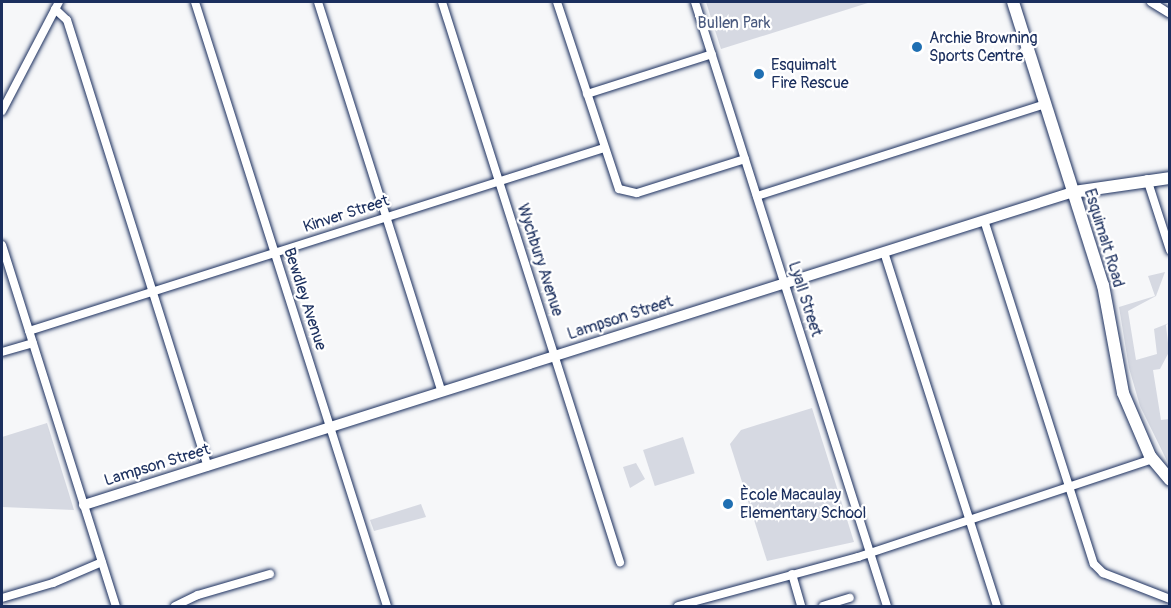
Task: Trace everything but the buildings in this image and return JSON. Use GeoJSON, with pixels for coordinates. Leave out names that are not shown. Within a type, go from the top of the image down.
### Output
{"type":"FeatureCollection","features":[{"type":"Feature","properties":{"kind":"main road","name":"Esquimalt Road"},"geometry":{"type":"LineString","coordinates":[[1013,2],[1103,287],[1123,393],[1152,459],[1170,480]]}},
{"type":"Feature","properties":{"kind":"main road","name":"Lampson Street"},"geometry":{"type":"LineString","coordinates":[[1073,192],[1147,179],[1170,178]]}},
{"type":"Feature","properties":{"kind":"street","name":"Bewdley Avenue"},"geometry":{"type":"LineString","coordinates":[[195,2],[387,606]]}},
{"type":"Feature","properties":{"kind":"street"},"geometry":{"type":"LineString","coordinates":[[318,2],[442,392]]}},
{"type":"Feature","properties":{"kind":"street","name":"Wychbury Avenue"},"geometry":{"type":"LineString","coordinates":[[442,2],[620,562]]}},
{"type":"Feature","properties":{"kind":"street"},"geometry":{"type":"LineString","coordinates":[[557,2],[615,182],[623,192],[636,193],[745,159]]}},
{"type":"Feature","properties":{"kind":"street","name":"Lyall Street"},"geometry":{"type":"LineString","coordinates":[[695,2],[887,606]]}},
{"type":"Feature","properties":{"kind":"street"},"geometry":{"type":"LineString","coordinates":[[1151,2],[1170,14]]}},
{"type":"Feature","properties":{"kind":"street"},"geometry":{"type":"LineString","coordinates":[[2,111],[57,5],[67,20],[208,466]]}},
{"type":"Feature","properties":{"kind":"street"},"geometry":{"type":"LineString","coordinates":[[587,94],[712,54]]}},
{"type":"Feature","properties":{"kind":"street"},"geometry":{"type":"LineString","coordinates":[[757,196],[1045,104]]}},
{"type":"Feature","properties":{"kind":"street","name":"Kinver Street"},"geometry":{"type":"LineString","coordinates":[[29,331],[604,148]]}},
{"type":"Feature","properties":{"kind":"street"},"geometry":{"type":"LineString","coordinates":[[1147,179],[1170,250]]}},
{"type":"Feature","properties":{"kind":"street","name":"Lampson Street"},"geometry":{"type":"LineString","coordinates":[[84,505],[1073,192]]}},
{"type":"Feature","properties":{"kind":"street"},"geometry":{"type":"LineString","coordinates":[[984,220],[1090,557],[1098,570],[1170,599]]}},
{"type":"Feature","properties":{"kind":"street"},"geometry":{"type":"LineString","coordinates":[[2,245],[116,606]]}},
{"type":"Feature","properties":{"kind":"street"},"geometry":{"type":"LineString","coordinates":[[884,252],[997,606]]}},
{"type":"Feature","properties":{"kind":"street"},"geometry":{"type":"LineString","coordinates":[[2,352],[33,343]]}},
{"type":"Feature","properties":{"kind":"street"},"geometry":{"type":"LineString","coordinates":[[678,606],[701,603],[792,574],[870,553],[1069,489],[1152,459]]}},
{"type":"Feature","properties":{"kind":"street"},"geometry":{"type":"LineString","coordinates":[[2,598],[53,583],[102,562]]}},
{"type":"Feature","properties":{"kind":"street"},"geometry":{"type":"LineString","coordinates":[[175,606],[198,595],[270,574]]}},
{"type":"Feature","properties":{"kind":"street"},"geometry":{"type":"LineString","coordinates":[[792,574],[801,606]]}},
{"type":"Feature","properties":{"kind":"street"},"geometry":{"type":"LineString","coordinates":[[823,606],[850,598]]}},
{"type":"Feature","properties":{"kind":"green space","name":"Bullen Park"},"geometry":{"type":"Polygon","coordinates":[[[706,2],[871,2],[721,49],[706,2]]]}},
{"type":"Feature","properties":{"kind":"green space"},"geometry":{"type":"Polygon","coordinates":[[[1165,272],[1156,296],[1128,311],[1136,360],[1157,354],[1154,329],[1169,323],[1166,325],[1169,352],[1160,369],[1153,370],[1161,420],[1169,419],[1169,465],[1140,406],[1129,368],[1119,307],[1155,296],[1148,276],[1165,272]]]}},
{"type":"Feature","properties":{"kind":"green space"},"geometry":{"type":"Polygon","coordinates":[[[812,408],[854,542],[767,561],[730,444],[741,430],[812,408]]]}},
{"type":"Feature","properties":{"kind":"green space"},"geometry":{"type":"Polygon","coordinates":[[[47,423],[74,510],[2,507],[2,437],[47,423]]]}},
{"type":"Feature","properties":{"kind":"green space"},"geometry":{"type":"Polygon","coordinates":[[[683,437],[695,473],[655,486],[643,450],[683,437]]]}},
{"type":"Feature","properties":{"kind":"green space"},"geometry":{"type":"Polygon","coordinates":[[[636,463],[645,479],[630,488],[623,467],[636,463]]]}},
{"type":"Feature","properties":{"kind":"green space"},"geometry":{"type":"Polygon","coordinates":[[[421,504],[426,517],[374,531],[370,520],[421,504]]]}},
{"type":"Feature","properties":{"kind":"place","name":"Archie Browning Sports Centre"},"geometry":{"type":"Point","coordinates":[917,47]}},
{"type":"Feature","properties":{"kind":"place","name":"Esquimalt Fire Rescue"},"geometry":{"type":"Point","coordinates":[759,74]}},
{"type":"Feature","properties":{"kind":"place","name":"Ècole Macaulay Elementary School"},"geometry":{"type":"Point","coordinates":[728,504]}}]}
